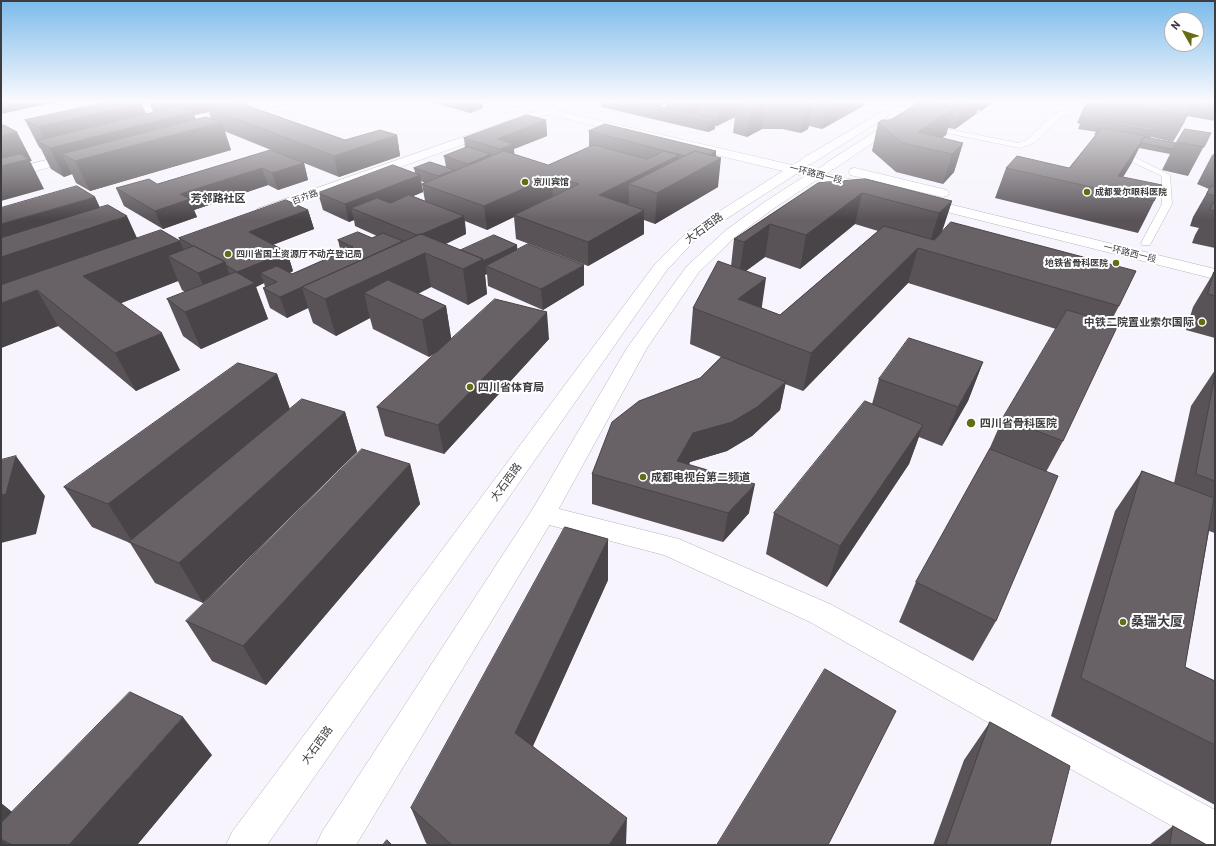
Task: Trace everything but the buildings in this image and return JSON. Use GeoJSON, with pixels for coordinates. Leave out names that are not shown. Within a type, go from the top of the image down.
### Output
{"type":"FeatureCollection","features":[{"type":"Feature","properties":{"kind":"main road","name":"百卉路"},"geometry":{"type":"LineString","coordinates":[[249,217],[452,141]]}},
{"type":"Feature","properties":{"kind":"main road","name":"一环路西一段"},"geometry":{"type":"LineString","coordinates":[[699,141],[812,168],[1002,208]]}},
{"type":"Feature","properties":{"kind":"main road","name":"一环路西一段"},"geometry":{"type":"LineString","coordinates":[[713,141],[1215,274]]}},
{"type":"Feature","properties":{"kind":"main road"},"geometry":{"type":"LineString","coordinates":[[812,168],[848,141]]}},
{"type":"Feature","properties":{"kind":"main road"},"geometry":{"type":"LineString","coordinates":[[812,168],[861,141]]}},
{"type":"Feature","properties":{"kind":"main road"},"geometry":{"type":"LineString","coordinates":[[1,176],[84,154]]}},
{"type":"Feature","properties":{"kind":"main road","name":"大石西路"},"geometry":{"type":"LineString","coordinates":[[335,845],[543,514],[637,348],[693,270],[730,234],[768,206],[812,168]]}},
{"type":"Feature","properties":{"kind":"main road","name":"大石西路"},"geometry":{"type":"LineString","coordinates":[[245,845],[661,267],[693,234],[812,168]]}},
{"type":"Feature","properties":{"kind":"main road","name":"一环路西一段"},"geometry":{"type":"LineString","coordinates":[[1131,240],[1153,245]]}},
{"type":"Feature","properties":{"kind":"main road"},"geometry":{"type":"LineString","coordinates":[[543,514],[670,546],[820,613],[1215,830]]}},
{"type":"Feature","properties":{"kind":"lane"},"geometry":{"type":"LineString","coordinates":[[998,141],[1020,146],[1030,141]]}},
{"type":"Feature","properties":{"kind":"lane"},"geometry":{"type":"LineString","coordinates":[[1106,145],[1166,175],[1167,204],[1153,245]]}},
{"type":"Feature","properties":{"kind":"place","name":"京川宾馆"},"geometry":{"type":"Point","coordinates":[525,182]}},
{"type":"Feature","properties":{"kind":"place","name":"成都爱尔眼科医院"},"geometry":{"type":"Point","coordinates":[1087,192]}},
{"type":"Feature","properties":{"kind":"place","name":"四川省国土资源厅不动产登记局"},"geometry":{"type":"Point","coordinates":[228,254]}},
{"type":"Feature","properties":{"kind":"place","name":"地铁省骨科医院"},"geometry":{"type":"Point","coordinates":[1116,263]}},
{"type":"Feature","properties":{"kind":"place","name":"中铁二院置业索尔国际"},"geometry":{"type":"Point","coordinates":[1202,322]}},
{"type":"Feature","properties":{"kind":"place","name":"四川省体育局"},"geometry":{"type":"Point","coordinates":[470,387]}},
{"type":"Feature","properties":{"kind":"place","name":"四川省骨科医院"},"geometry":{"type":"Point","coordinates":[971,423]}},
{"type":"Feature","properties":{"kind":"place","name":"成都电视台第二频道"},"geometry":{"type":"Point","coordinates":[643,477]}},
{"type":"Feature","properties":{"kind":"place","name":"桑瑞大厦"},"geometry":{"type":"Point","coordinates":[1123,622]}},
{"type":"Feature","properties":{"kind":"district","name":"芳邻路社区"},"geometry":{"type":"Point","coordinates":[218,198]}}]}
